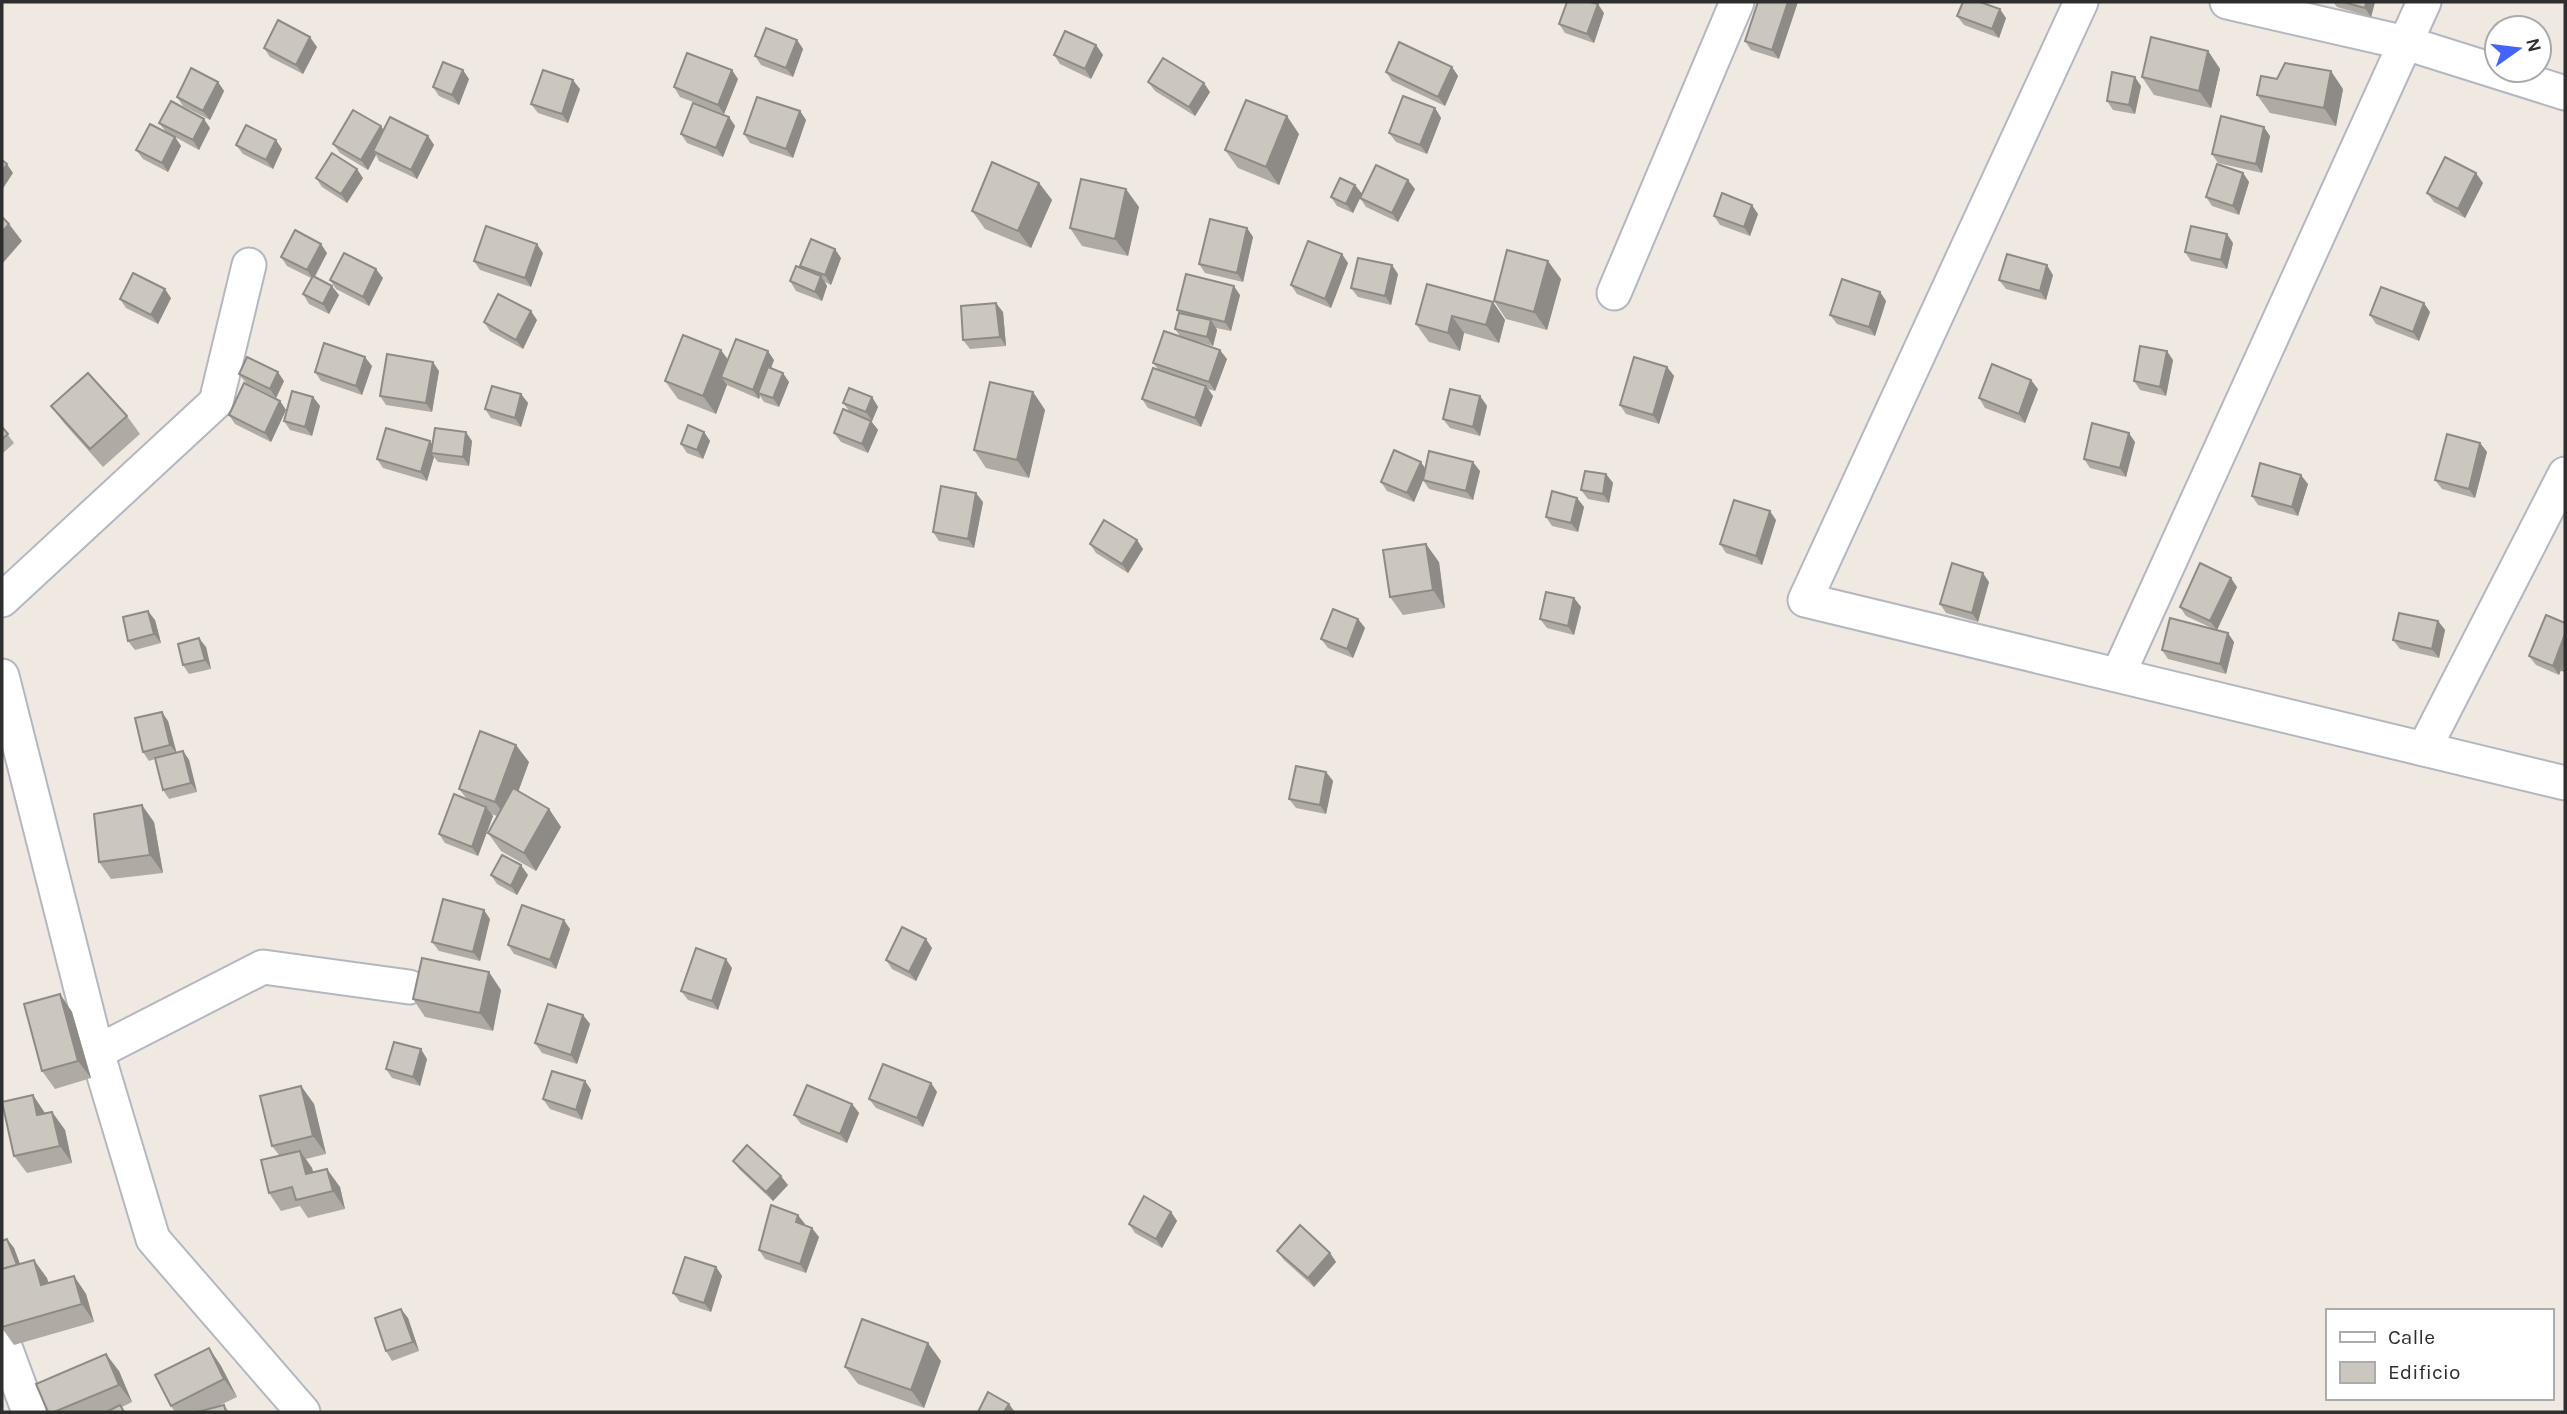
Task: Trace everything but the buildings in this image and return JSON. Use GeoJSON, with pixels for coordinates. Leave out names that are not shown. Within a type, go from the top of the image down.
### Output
{"type":"FeatureCollection","features":[{"type":"Feature","properties":{"kind":"street"},"geometry":{"type":"LineString","coordinates":[[1614,293],[1737,2]]}},
{"type":"Feature","properties":{"kind":"street"},"geometry":{"type":"LineString","coordinates":[[2081,2],[1805,600],[2565,783]]}},
{"type":"Feature","properties":{"kind":"street"},"geometry":{"type":"LineString","coordinates":[[2227,2],[2406,43],[2565,93]]}},
{"type":"Feature","properties":{"kind":"street"},"geometry":{"type":"LineString","coordinates":[[2118,675],[2424,2]]}},
{"type":"Feature","properties":{"kind":"street"},"geometry":{"type":"LineString","coordinates":[[2,600],[216,402],[249,265]]}},
{"type":"Feature","properties":{"kind":"street"},"geometry":{"type":"LineString","coordinates":[[2424,749],[2565,474]]}},
{"type":"Feature","properties":{"kind":"street"},"geometry":{"type":"LineString","coordinates":[[2,677],[97,1052],[153,1239],[303,1412]]}},
{"type":"Feature","properties":{"kind":"street"},"geometry":{"type":"LineString","coordinates":[[97,1052],[263,967],[408,987]]}},
{"type":"Feature","properties":{"kind":"street"},"geometry":{"type":"LineString","coordinates":[[2,1339],[29,1412]]}}]}
